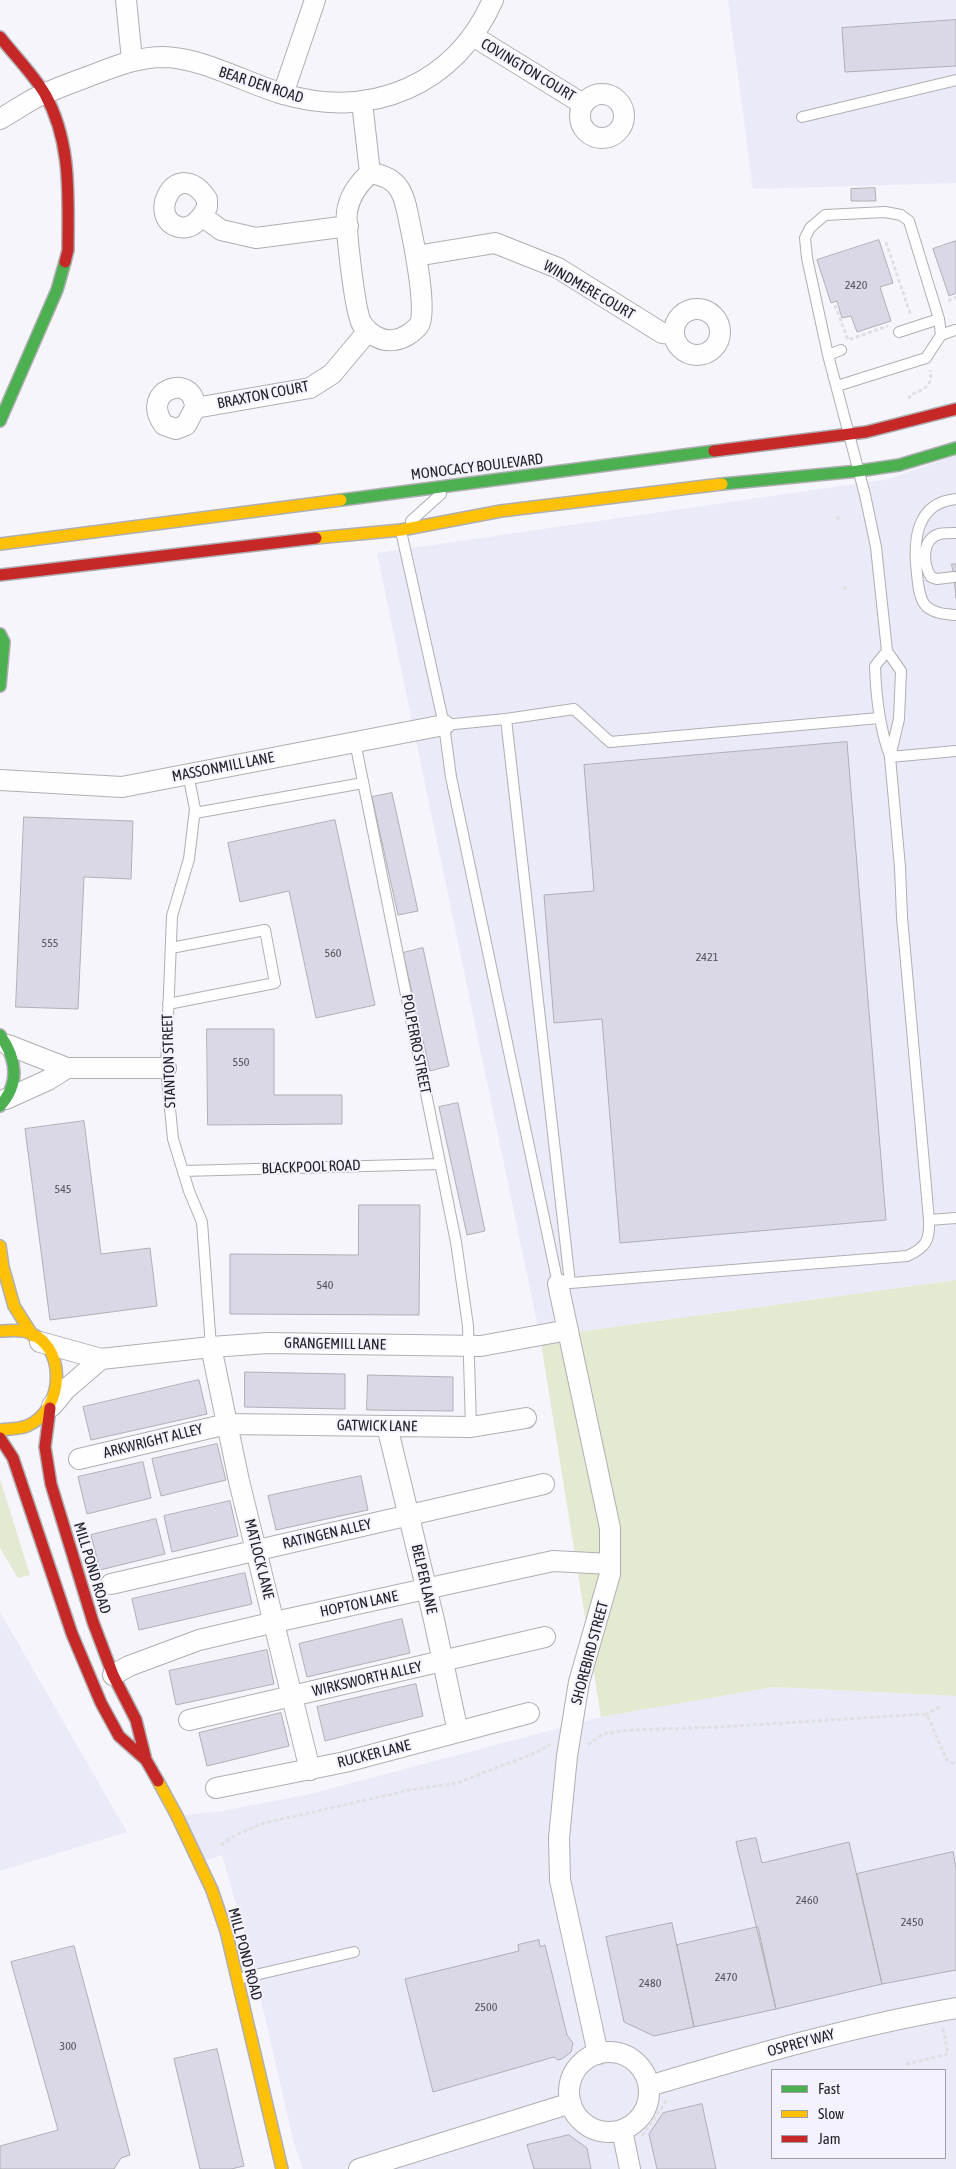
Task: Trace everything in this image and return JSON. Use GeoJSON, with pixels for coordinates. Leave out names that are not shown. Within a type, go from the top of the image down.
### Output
{"type":"FeatureCollection","features":[{"type":"Feature","properties":{"kind":"street"},"geometry":{"type":"LineString","coordinates":[[126,0],[132,60]]}},
{"type":"Feature","properties":{"kind":"street"},"geometry":{"type":"LineString","coordinates":[[283,94],[315,0]]}},
{"type":"Feature","properties":{"kind":"street","name":"BEAR DEN ROAD"},"geometry":{"type":"LineString","coordinates":[[0,119],[44,93],[132,60],[166,57],[196,63],[283,94],[311,101],[336,104],[362,102],[392,96],[418,84],[441,68],[473,36],[493,0]]}},
{"type":"Feature","properties":{"kind":"street","name":"COVINGTON COURT"},"geometry":{"type":"LineString","coordinates":[[473,36],[583,104]]}},
{"type":"Feature","properties":{"kind":"street"},"geometry":{"type":"LineString","coordinates":[[0,37],[44,93],[60,127],[68,169],[68,250],[57,290],[0,421]]}},
{"type":"Feature","properties":{"kind":"street"},"geometry":{"type":"LineString","coordinates":[[362,102],[370,173]]}},
{"type":"Feature","properties":{"kind":"street"},"geometry":{"type":"LineString","coordinates":[[370,173],[389,179],[401,189],[405,200],[416,256],[423,314],[420,324],[409,334],[396,340],[384,341],[368,330],[360,321],[355,303],[347,211],[360,182],[370,173]]}},
{"type":"Feature","properties":{"kind":"street"},"geometry":{"type":"LineString","coordinates":[[202,216],[221,230],[256,238],[348,226]]}},
{"type":"Feature","properties":{"kind":"street","name":"WINDMERE COURT"},"geometry":{"type":"LineString","coordinates":[[416,256],[495,243],[558,268],[662,333],[673,334]]}},
{"type":"Feature","properties":{"kind":"street","name":"BRAXTON COURT"},"geometry":{"type":"LineString","coordinates":[[195,408],[310,388],[332,374],[368,330]]}},
{"type":"Feature","properties":{"kind":"street","name":"MONOCACY BOULEVARD"},"geometry":{"type":"LineString","coordinates":[[0,544],[810,439],[849,436],[902,425],[956,409]]}},
{"type":"Feature","properties":{"kind":"street"},"geometry":{"type":"LineString","coordinates":[[0,575],[288,541],[401,530],[501,511],[756,480],[858,471],[899,465],[956,448]]}},
{"type":"Feature","properties":{"kind":"street"},"geometry":{"type":"LineString","coordinates":[[0,634],[4,642],[0,686]]}},
{"type":"Feature","properties":{"kind":"street","name":"MASSONMILL LANE"},"geometry":{"type":"LineString","coordinates":[[0,780],[122,787],[444,725]]}},
{"type":"Feature","properties":{"kind":"street"},"geometry":{"type":"LineString","coordinates":[[2,1038],[67,1068],[166,1068]]}},
{"type":"Feature","properties":{"kind":"street"},"geometry":{"type":"LineString","coordinates":[[2,1038],[15,1061],[16,1076],[12,1090],[3,1102]]}},
{"type":"Feature","properties":{"kind":"street"},"geometry":{"type":"LineString","coordinates":[[3,1102],[48,1080],[67,1068]]}},
{"type":"Feature","properties":{"kind":"street","name":"MILL POND ROAD"},"geometry":{"type":"LineString","coordinates":[[0,1246],[2,1267],[14,1306],[37,1339],[52,1355],[58,1368],[59,1382],[56,1396],[50,1408],[45,1447],[51,1484],[92,1622],[113,1675],[136,1720],[146,1760],[177,1816],[204,1871],[226,1931],[282,2169]]}},
{"type":"Feature","properties":{"kind":"street","name":"SHOREBIRD STREET"},"geometry":{"type":"LineString","coordinates":[[564,1283],[568,1330],[610,1528],[610,1574],[579,1682],[567,1756],[558,1858],[560,1880],[598,2054]]}},
{"type":"Feature","properties":{"kind":"street","name":"GRANGEMILL LANE"},"geometry":{"type":"LineString","coordinates":[[101,1359],[211,1347],[268,1344],[481,1346],[568,1330]]}},
{"type":"Feature","properties":{"kind":"street"},"geometry":{"type":"LineString","coordinates":[[0,1331],[20,1331],[37,1339],[101,1359]]}},
{"type":"Feature","properties":{"kind":"street","name":"MATLOCK LANE"},"geometry":{"type":"LineString","coordinates":[[211,1347],[227,1424],[310,1770]]}},
{"type":"Feature","properties":{"kind":"street"},"geometry":{"type":"LineString","coordinates":[[50,1408],[65,1390],[101,1359]]}},
{"type":"Feature","properties":{"kind":"street","name":"MILL POND ROAD"},"geometry":{"type":"LineString","coordinates":[[0,1430],[21,1429],[31,1425],[50,1408]]}},
{"type":"Feature","properties":{"kind":"street","name":"GATWICK LANE"},"geometry":{"type":"LineString","coordinates":[[227,1424],[471,1427],[526,1418]]}},
{"type":"Feature","properties":{"kind":"street","name":"ARKWRIGHT ALLEY"},"geometry":{"type":"LineString","coordinates":[[79,1459],[227,1424]]}},
{"type":"Feature","properties":{"kind":"street","name":"BELPER LANE"},"geometry":{"type":"LineString","coordinates":[[387,1426],[409,1514],[458,1732]]}},
{"type":"Feature","properties":{"kind":"street","name":"MILL POND ROAD"},"geometry":{"type":"LineString","coordinates":[[0,1438],[13,1458],[72,1634],[101,1702],[119,1736],[146,1760]]}},
{"type":"Feature","properties":{"kind":"street","name":"RATINGEN ALLEY"},"geometry":{"type":"LineString","coordinates":[[111,1584],[544,1484]]}},
{"type":"Feature","properties":{"kind":"street","name":"HOPTON LANE"},"geometry":{"type":"LineString","coordinates":[[113,1675],[130,1666],[199,1640],[275,1622],[553,1561],[610,1564]]}},
{"type":"Feature","properties":{"kind":"street","name":"WIRKSWORTH ALLEY"},"geometry":{"type":"LineString","coordinates":[[189,1720],[544,1637]]}},
{"type":"Feature","properties":{"kind":"street","name":"RUCKER LANE"},"geometry":{"type":"LineString","coordinates":[[216,1788],[310,1770],[529,1713]]}},
{"type":"Feature","properties":{"kind":"street","name":"OSPREY WAY"},"geometry":{"type":"LineString","coordinates":[[649,2086],[731,2061],[837,2034],[947,2010]]}},
{"type":"Feature","properties":{"kind":"street"},"geometry":{"type":"LineString","coordinates":[[611,2052],[624,2055],[636,2062],[644,2073],[649,2086],[648,2100],[643,2113],[634,2123],[622,2130],[609,2132],[596,2130],[585,2124],[576,2115],[569,2091],[572,2078],[587,2059],[598,2054],[611,2052]]}},
{"type":"Feature","properties":{"kind":"street"},"geometry":{"type":"LineString","coordinates":[[359,2169],[571,2103]]}},
{"type":"Feature","properties":{"kind":"street"},"geometry":{"type":"LineString","coordinates":[[622,2130],[630,2169]]}},
{"type":"Feature","properties":{"kind":"lane"},"geometry":{"type":"LineString","coordinates":[[802,117],[956,80]]}},
{"type":"Feature","properties":{"kind":"lane"},"geometry":{"type":"LineString","coordinates":[[890,757],[899,719],[901,671],[887,651],[876,547],[828,354],[807,258],[805,238],[810,228],[824,215],[885,212],[901,215],[909,222],[939,319],[941,335]]}},
{"type":"Feature","properties":{"kind":"lane"},"geometry":{"type":"LineString","coordinates":[[896,329],[939,319]]}},
{"type":"Feature","properties":{"kind":"lane"},"geometry":{"type":"LineString","coordinates":[[836,386],[926,358],[941,335],[955,330]]}},
{"type":"Feature","properties":{"kind":"lane"},"geometry":{"type":"LineString","coordinates":[[828,354],[841,350]]}},
{"type":"Feature","properties":{"kind":"lane"},"geometry":{"type":"LineString","coordinates":[[449,486],[401,530],[444,725],[451,777],[564,1283]]}},
{"type":"Feature","properties":{"kind":"lane"},"geometry":{"type":"LineString","coordinates":[[956,499],[947,500],[931,508],[916,534],[914,553],[919,590],[925,606],[940,614],[956,615]]}},
{"type":"Feature","properties":{"kind":"lane"},"geometry":{"type":"LineString","coordinates":[[954,577],[937,579],[931,577],[927,570],[925,549],[933,538],[940,534],[956,533]]}},
{"type":"Feature","properties":{"kind":"lane"},"geometry":{"type":"LineString","coordinates":[[564,1283],[907,1256],[918,1251],[926,1243],[930,1234],[902,917],[900,867],[890,757],[881,731],[875,666],[887,651]]}},
{"type":"Feature","properties":{"kind":"lane"},"geometry":{"type":"LineString","coordinates":[[444,725],[506,719],[574,709],[610,742],[879,718]]}},
{"type":"Feature","properties":{"kind":"lane"},"geometry":{"type":"LineString","coordinates":[[506,719],[564,1283]]}},
{"type":"Feature","properties":{"kind":"lane","name":"POLPERRO STREET"},"geometry":{"type":"LineString","coordinates":[[355,742],[456,1242],[468,1326],[471,1427]]}},
{"type":"Feature","properties":{"kind":"lane"},"geometry":{"type":"LineString","coordinates":[[890,757],[956,751]]}},
{"type":"Feature","properties":{"kind":"lane","name":"STANTON STREET"},"geometry":{"type":"LineString","coordinates":[[188,774],[194,813],[190,859],[172,916],[166,1068],[173,1139],[202,1222],[211,1347]]}},
{"type":"Feature","properties":{"kind":"lane"},"geometry":{"type":"LineString","coordinates":[[194,813],[363,782]]}},
{"type":"Feature","properties":{"kind":"lane"},"geometry":{"type":"LineString","coordinates":[[168,1004],[275,982],[265,930],[171,948]]}},
{"type":"Feature","properties":{"kind":"lane","name":"BLACKPOOL ROAD"},"geometry":{"type":"LineString","coordinates":[[183,1171],[440,1164]]}},
{"type":"Feature","properties":{"kind":"lane"},"geometry":{"type":"LineString","coordinates":[[929,1220],[956,1218]]}},
{"type":"Feature","properties":{"kind":"lane"},"geometry":{"type":"LineString","coordinates":[[237,1979],[354,1952]]}},
{"type":"Feature","properties":{"kind":"path"},"geometry":{"type":"LineString","coordinates":[[886,242],[910,310],[909,320]]}},
{"type":"Feature","properties":{"kind":"path"},"geometry":{"type":"LineString","coordinates":[[835,305],[848,340],[875,328],[896,329]]}},
{"type":"Feature","properties":{"kind":"path"},"geometry":{"type":"LineString","coordinates":[[910,405],[910,395],[930,384],[932,377],[929,369]]}},
{"type":"Feature","properties":{"kind":"path"},"geometry":{"type":"LineString","coordinates":[[838,516],[838,521]]}},
{"type":"Feature","properties":{"kind":"path"},"geometry":{"type":"LineString","coordinates":[[845,586],[845,593]]}},
{"type":"Feature","properties":{"kind":"path"},"geometry":{"type":"LineString","coordinates":[[925,1716],[941,1706]]}},
{"type":"Feature","properties":{"kind":"path"},"geometry":{"type":"LineString","coordinates":[[587,1746],[603,1734],[630,1730],[720,1727],[922,1714],[930,1721],[946,1759],[956,1765]]}},
{"type":"Feature","properties":{"kind":"path"},"geometry":{"type":"LineString","coordinates":[[221,1845],[260,1824],[410,1790],[457,1783],[540,1751],[551,1743],[559,1744]]}},
{"type":"Feature","properties":{"kind":"path"},"geometry":{"type":"LineString","coordinates":[[906,2064],[948,2054],[947,2010]]}},
{"type":"Feature","properties":{"kind":"path"},"geometry":{"type":"LineString","coordinates":[[640,2143],[660,2109],[670,2097]]}},
{"type":"Feature","properties":{"kind":"shaded area"},"geometry":{"type":"Polygon","coordinates":[[[728,0],[956,0],[956,183],[753,189],[728,0]]]}},
{"type":"Feature","properties":{"kind":"shaded area"},"geometry":{"type":"Polygon","coordinates":[[[956,455],[956,1280],[540,1337],[377,553],[889,479],[956,455]]]}},
{"type":"Feature","properties":{"kind":"shaded area"},"geometry":{"type":"Polygon","coordinates":[[[0,1612],[127,1832],[0,1871],[0,1612]]]}},
{"type":"Feature","properties":{"kind":"shaded area"},"geometry":{"type":"Polygon","coordinates":[[[774,1687],[956,1696],[956,2169],[303,2169],[294,2144],[250,1952],[222,1855],[200,1862],[177,1816],[222,1811],[310,1794],[601,1717],[774,1687]]]}},
{"type":"Feature","properties":{"kind":"green space"},"geometry":{"type":"Polygon","coordinates":[[[956,1280],[956,1696],[774,1687],[601,1717],[540,1337],[956,1280]]]}},
{"type":"Feature","properties":{"kind":"green space"},"geometry":{"type":"Polygon","coordinates":[[[0,1480],[30,1575],[18,1578],[0,1548],[0,1480]]]}},
{"type":"Feature","properties":{"kind":"building"},"geometry":{"type":"Polygon","coordinates":[[[956,20],[956,66],[845,72],[842,28],[956,20]]]}},
{"type":"Feature","properties":{"kind":"building"},"geometry":{"type":"Polygon","coordinates":[[[875,188],[876,201],[851,201],[851,189],[875,188]]]}},
{"type":"Feature","properties":{"kind":"building"},"geometry":{"type":"Polygon","coordinates":[[[879,240],[893,283],[880,287],[891,321],[857,332],[851,316],[842,318],[837,301],[831,303],[817,260],[879,240]]]}},
{"type":"Feature","properties":{"kind":"building"},"geometry":{"type":"Polygon","coordinates":[[[956,241],[956,293],[949,296],[933,249],[956,241]]]}},
{"type":"Feature","properties":{"kind":"building"},"geometry":{"type":"Polygon","coordinates":[[[952,564],[956,564],[956,598],[954,577],[952,564]]]}},
{"type":"Feature","properties":{"kind":"building"},"geometry":{"type":"Polygon","coordinates":[[[847,742],[886,1220],[620,1243],[602,1019],[554,1023],[544,895],[594,891],[584,765],[847,742]]]}},
{"type":"Feature","properties":{"kind":"building"},"geometry":{"type":"Polygon","coordinates":[[[392,793],[418,911],[398,915],[372,797],[392,793]]]}},
{"type":"Feature","properties":{"kind":"building"},"geometry":{"type":"Polygon","coordinates":[[[24,817],[133,821],[131,879],[84,877],[78,1009],[16,1007],[24,817]]]}},
{"type":"Feature","properties":{"kind":"building"},"geometry":{"type":"Polygon","coordinates":[[[335,820],[375,1005],[316,1018],[289,891],[240,902],[228,843],[335,820]]]}},
{"type":"Feature","properties":{"kind":"building"},"geometry":{"type":"Polygon","coordinates":[[[423,948],[449,1066],[430,1071],[403,953],[423,948]]]}},
{"type":"Feature","properties":{"kind":"building"},"geometry":{"type":"Polygon","coordinates":[[[207,1029],[274,1029],[274,1095],[342,1095],[342,1124],[208,1125],[207,1029]]]}},
{"type":"Feature","properties":{"kind":"building"},"geometry":{"type":"Polygon","coordinates":[[[458,1103],[485,1231],[467,1235],[439,1107],[458,1103]]]}},
{"type":"Feature","properties":{"kind":"building"},"geometry":{"type":"Polygon","coordinates":[[[84,1121],[101,1254],[150,1248],[157,1306],[50,1320],[25,1129],[84,1121]]]}},
{"type":"Feature","properties":{"kind":"building"},"geometry":{"type":"Polygon","coordinates":[[[359,1205],[420,1205],[419,1315],[230,1314],[230,1254],[358,1255],[359,1205]]]}},
{"type":"Feature","properties":{"kind":"building"},"geometry":{"type":"Polygon","coordinates":[[[245,1372],[345,1374],[345,1409],[245,1407],[245,1372]]]}},
{"type":"Feature","properties":{"kind":"building"},"geometry":{"type":"Polygon","coordinates":[[[368,1375],[453,1377],[453,1411],[367,1410],[368,1375]]]}},
{"type":"Feature","properties":{"kind":"building"},"geometry":{"type":"Polygon","coordinates":[[[199,1380],[207,1414],[91,1440],[83,1407],[199,1380]]]}},
{"type":"Feature","properties":{"kind":"building"},"geometry":{"type":"Polygon","coordinates":[[[217,1444],[226,1480],[161,1496],[152,1459],[217,1444]]]}},
{"type":"Feature","properties":{"kind":"building"},"geometry":{"type":"Polygon","coordinates":[[[143,1462],[151,1498],[87,1514],[78,1477],[143,1462]]]}},
{"type":"Feature","properties":{"kind":"building"},"geometry":{"type":"Polygon","coordinates":[[[361,1476],[368,1510],[276,1530],[268,1496],[361,1476]]]}},
{"type":"Feature","properties":{"kind":"building"},"geometry":{"type":"Polygon","coordinates":[[[230,1501],[238,1536],[172,1552],[164,1516],[230,1501]]]}},
{"type":"Feature","properties":{"kind":"building"},"geometry":{"type":"Polygon","coordinates":[[[156,1519],[165,1554],[100,1570],[91,1535],[156,1519]]]}},
{"type":"Feature","properties":{"kind":"building"},"geometry":{"type":"Polygon","coordinates":[[[245,1573],[252,1604],[139,1630],[132,1599],[245,1573]]]}},
{"type":"Feature","properties":{"kind":"building"},"geometry":{"type":"Polygon","coordinates":[[[402,1619],[410,1653],[307,1677],[299,1644],[402,1619]]]}},
{"type":"Feature","properties":{"kind":"building"},"geometry":{"type":"Polygon","coordinates":[[[267,1650],[274,1684],[176,1705],[169,1671],[267,1650]]]}},
{"type":"Feature","properties":{"kind":"building"},"geometry":{"type":"Polygon","coordinates":[[[416,1684],[423,1716],[325,1741],[317,1707],[416,1684]]]}},
{"type":"Feature","properties":{"kind":"building"},"geometry":{"type":"Polygon","coordinates":[[[281,1713],[289,1746],[207,1766],[199,1733],[281,1713]]]}},
{"type":"Feature","properties":{"kind":"building"},"geometry":{"type":"Polygon","coordinates":[[[756,1838],[762,1863],[849,1842],[882,1984],[776,2009],[736,1842],[756,1838]]]}},
{"type":"Feature","properties":{"kind":"building"},"geometry":{"type":"Polygon","coordinates":[[[953,1852],[956,1868],[956,1970],[882,1984],[857,1874],[953,1852]]]}},
{"type":"Feature","properties":{"kind":"building"},"geometry":{"type":"Polygon","coordinates":[[[672,1923],[694,2027],[654,2036],[624,2022],[606,1937],[672,1923]]]}},
{"type":"Feature","properties":{"kind":"building"},"geometry":{"type":"Polygon","coordinates":[[[758,1927],[776,2009],[694,2027],[677,1945],[758,1927]]]}},
{"type":"Feature","properties":{"kind":"building"},"geometry":{"type":"Polygon","coordinates":[[[539,1940],[540,1947],[545,1945],[567,2035],[573,2043],[571,2052],[562,2059],[558,2060],[554,2057],[433,2092],[405,1979],[519,1951],[518,1945],[539,1940]]]}},
{"type":"Feature","properties":{"kind":"building"},"geometry":{"type":"Polygon","coordinates":[[[74,1946],[130,2155],[121,2158],[114,2169],[0,2169],[0,2146],[58,2130],[11,1962],[74,1946]]]}},
{"type":"Feature","properties":{"kind":"building"},"geometry":{"type":"Polygon","coordinates":[[[217,2049],[244,2166],[231,2169],[200,2169],[174,2059],[217,2049]]]}},
{"type":"Feature","properties":{"kind":"building"},"geometry":{"type":"Polygon","coordinates":[[[702,2104],[716,2169],[657,2169],[649,2134],[663,2113],[702,2104]]]}},
{"type":"Feature","properties":{"kind":"building"},"geometry":{"type":"Polygon","coordinates":[[[569,2135],[587,2148],[591,2169],[534,2169],[527,2145],[569,2135]]]}},
{"type":"Feature","properties":{"kind":"traffic: fast"},"geometry":{"type":"LineString","coordinates":[[0,421],[57,290],[65,262]]}},
{"type":"Feature","properties":{"kind":"traffic: fast"},"geometry":{"type":"LineString","coordinates":[[722,484],[858,471],[899,465],[956,448]]}},
{"type":"Feature","properties":{"kind":"traffic: fast"},"geometry":{"type":"LineString","coordinates":[[341,500],[714,451]]}},
{"type":"Feature","properties":{"kind":"traffic: fast"},"geometry":{"type":"LineString","coordinates":[[0,634],[4,642],[0,686]]}},
{"type":"Feature","properties":{"kind":"traffic: fast"},"geometry":{"type":"LineString","coordinates":[[0,1035],[10,1053],[14,1071],[11,1089],[0,1106]]}},
{"type":"Feature","properties":{"kind":"traffic: slow"},"geometry":{"type":"LineString","coordinates":[[316,538],[401,530],[501,511],[722,484]]}},
{"type":"Feature","properties":{"kind":"traffic: slow"},"geometry":{"type":"LineString","coordinates":[[0,544],[341,500]]}},
{"type":"Feature","properties":{"kind":"traffic: slow"},"geometry":{"type":"LineString","coordinates":[[0,1246],[3,1267],[14,1306],[33,1336]]}},
{"type":"Feature","properties":{"kind":"traffic: slow"},"geometry":{"type":"LineString","coordinates":[[0,1331],[23,1331],[38,1337],[48,1347],[54,1361],[56,1376],[55,1391],[49,1406],[40,1418],[24,1427],[0,1430]]}},
{"type":"Feature","properties":{"kind":"traffic: slow"},"geometry":{"type":"LineString","coordinates":[[158,1781],[212,1890],[226,1931],[282,2169]]}},
{"type":"Feature","properties":{"kind":"traffic: jam"},"geometry":{"type":"LineString","coordinates":[[0,37],[45,94],[60,131],[67,170],[68,190],[68,250],[65,262]]}},
{"type":"Feature","properties":{"kind":"traffic: jam"},"geometry":{"type":"LineString","coordinates":[[714,451],[866,432],[956,409]]}},
{"type":"Feature","properties":{"kind":"traffic: jam"},"geometry":{"type":"LineString","coordinates":[[0,575],[316,538]]}},
{"type":"Feature","properties":{"kind":"traffic: jam"},"geometry":{"type":"LineString","coordinates":[[50,1408],[45,1447],[51,1484],[93,1622],[113,1675],[136,1720],[146,1760],[158,1781]]}},
{"type":"Feature","properties":{"kind":"traffic: jam"},"geometry":{"type":"LineString","coordinates":[[0,1438],[13,1458],[72,1634],[101,1703],[119,1736],[146,1760]]}}]}
